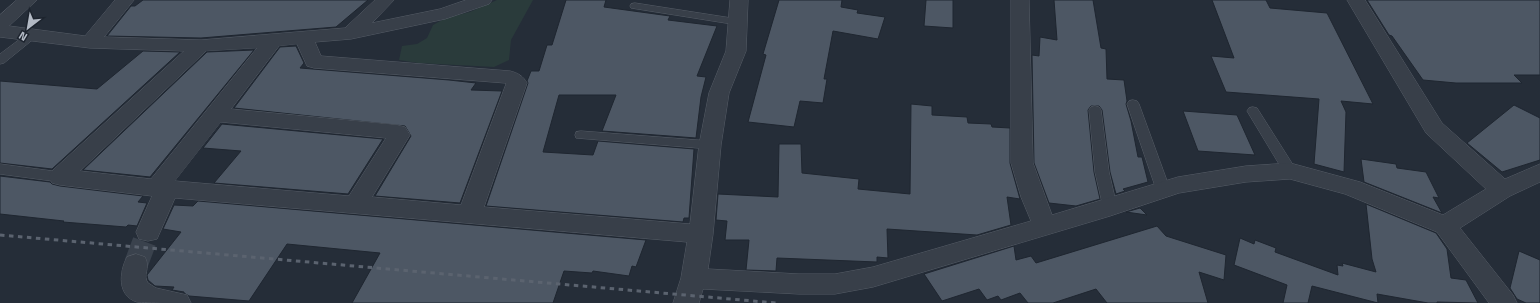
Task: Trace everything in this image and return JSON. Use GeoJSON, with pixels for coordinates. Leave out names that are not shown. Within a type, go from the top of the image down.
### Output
{"type":"FeatureCollection","features":[{"type":"Feature","properties":{"kind":"street"},"geometry":{"type":"LineString","coordinates":[[0,25],[28,0]]}},
{"type":"Feature","properties":{"kind":"street"},"geometry":{"type":"LineString","coordinates":[[90,42],[125,0]]}},
{"type":"Feature","properties":{"kind":"street"},"geometry":{"type":"LineString","coordinates":[[351,33],[385,0]]}},
{"type":"Feature","properties":{"kind":"street"},"geometry":{"type":"LineString","coordinates":[[0,31],[90,42],[201,46],[273,41],[351,33],[445,14],[483,0]]}},
{"type":"Feature","properties":{"kind":"street"},"geometry":{"type":"LineString","coordinates":[[686,303],[694,278],[701,234],[710,145],[719,93],[736,51],[739,0]]}},
{"type":"Feature","properties":{"kind":"street"},"geometry":{"type":"LineString","coordinates":[[1020,0],[1022,163],[1033,197],[1045,226]]}},
{"type":"Feature","properties":{"kind":"street"},"geometry":{"type":"LineString","coordinates":[[1356,0],[1434,128],[1502,190]]}},
{"type":"Feature","properties":{"kind":"street"},"geometry":{"type":"LineString","coordinates":[[304,38],[314,62],[510,78],[517,83],[469,215]]}},
{"type":"Feature","properties":{"kind":"street"},"geometry":{"type":"LineString","coordinates":[[148,232],[162,188],[215,114],[273,41]]}},
{"type":"Feature","properties":{"kind":"street"},"geometry":{"type":"LineString","coordinates":[[60,176],[201,46]]}},
{"type":"Feature","properties":{"kind":"street"},"geometry":{"type":"LineString","coordinates":[[215,114],[397,132],[399,135],[355,205]]}},
{"type":"Feature","properties":{"kind":"street"},"geometry":{"type":"LineString","coordinates":[[694,278],[799,284],[835,284],[873,277],[1110,207],[1178,185],[1246,174],[1290,171],[1352,188],[1445,226],[1504,303]]}},
{"type":"Feature","properties":{"kind":"street"},"geometry":{"type":"LineString","coordinates":[[1445,226],[1502,190],[1540,172]]}},
{"type":"Feature","properties":{"kind":"street"},"geometry":{"type":"LineString","coordinates":[[60,176],[162,188],[701,234]]}},
{"type":"Feature","properties":{"kind":"street"},"geometry":{"type":"LineString","coordinates":[[136,264],[133,279],[135,286],[140,292],[176,303]]}},
{"type":"Feature","properties":{"kind":"lane"},"geometry":{"type":"LineString","coordinates":[[635,6],[738,22]]}},
{"type":"Feature","properties":{"kind":"lane"},"geometry":{"type":"LineString","coordinates":[[0,60],[32,35]]}},
{"type":"Feature","properties":{"kind":"lane"},"geometry":{"type":"LineString","coordinates":[[1133,104],[1163,189]]}},
{"type":"Feature","properties":{"kind":"lane"},"geometry":{"type":"LineString","coordinates":[[1095,110],[1102,172],[1110,207]]}},
{"type":"Feature","properties":{"kind":"lane"},"geometry":{"type":"LineString","coordinates":[[1252,111],[1290,171]]}},
{"type":"Feature","properties":{"kind":"lane"},"geometry":{"type":"LineString","coordinates":[[581,134],[710,145]]}},
{"type":"Feature","properties":{"kind":"lane"},"geometry":{"type":"LineString","coordinates":[[0,169],[60,176]]}},
{"type":"Feature","properties":{"kind":"shaded area"},"geometry":{"type":"Polygon","coordinates":[[[497,0],[533,0],[511,40],[509,60],[494,67],[418,63],[399,60],[402,46],[417,44],[427,38],[433,25],[446,18],[470,12],[497,0]]]}},
{"type":"Feature","properties":{"kind":"building"},"geometry":{"type":"Polygon","coordinates":[[[143,0],[368,0],[336,27],[201,38],[107,36],[131,6],[135,6],[143,0]]]}},
{"type":"Feature","properties":{"kind":"building"},"geometry":{"type":"Polygon","coordinates":[[[566,0],[606,0],[604,7],[670,16],[668,20],[717,26],[697,76],[706,77],[701,97],[696,138],[602,131],[616,95],[559,95],[543,152],[593,155],[598,141],[694,149],[689,218],[684,218],[683,222],[486,206],[528,83],[527,81],[531,71],[539,71],[547,45],[552,45],[566,0]]]}},
{"type":"Feature","properties":{"kind":"building"},"geometry":{"type":"Polygon","coordinates":[[[779,0],[842,0],[841,7],[858,10],[857,13],[885,17],[878,39],[833,31],[824,79],[827,79],[823,103],[800,101],[794,127],[748,122],[766,55],[763,54],[779,0]]]}},
{"type":"Feature","properties":{"kind":"building"},"geometry":{"type":"Polygon","coordinates":[[[926,0],[953,0],[953,28],[924,26],[926,0]]]}},
{"type":"Feature","properties":{"kind":"building"},"geometry":{"type":"Polygon","coordinates":[[[1054,0],[1093,0],[1101,48],[1106,49],[1107,79],[1124,80],[1127,101],[1126,104],[1138,157],[1142,157],[1148,182],[1123,189],[1125,191],[1116,194],[1110,172],[1102,110],[1099,106],[1091,106],[1088,110],[1094,172],[1100,199],[1076,206],[1049,203],[1034,163],[1032,55],[1039,56],[1040,37],[1057,40],[1054,0]]]}},
{"type":"Feature","properties":{"kind":"building"},"geometry":{"type":"Polygon","coordinates":[[[1212,0],[1266,0],[1270,8],[1327,13],[1373,104],[1341,101],[1346,112],[1344,172],[1314,164],[1319,99],[1226,92],[1211,56],[1234,58],[1212,0]]]}},
{"type":"Feature","properties":{"kind":"building"},"geometry":{"type":"Polygon","coordinates":[[[1367,0],[1540,0],[1540,75],[1514,75],[1522,83],[1456,83],[1423,80],[1392,36],[1389,35],[1367,0]]]}},
{"type":"Feature","properties":{"kind":"building"},"geometry":{"type":"Polygon","coordinates":[[[296,46],[304,63],[300,68],[476,83],[471,90],[502,91],[460,203],[375,196],[411,136],[405,126],[234,108],[280,47],[296,46]]]}},
{"type":"Feature","properties":{"kind":"building"},"geometry":{"type":"Polygon","coordinates":[[[254,50],[150,177],[83,170],[207,52],[254,50]]]}},
{"type":"Feature","properties":{"kind":"building"},"geometry":{"type":"Polygon","coordinates":[[[143,51],[180,52],[52,169],[0,163],[0,81],[97,89],[143,51]]]}},
{"type":"Feature","properties":{"kind":"building"},"geometry":{"type":"Polygon","coordinates":[[[911,104],[932,106],[932,115],[967,117],[968,123],[991,124],[992,127],[1010,128],[1010,163],[1020,199],[1007,197],[1011,225],[977,235],[887,229],[888,258],[877,257],[877,262],[777,258],[776,271],[746,270],[749,240],[725,240],[727,221],[716,220],[718,194],[778,197],[779,144],[801,144],[802,173],[859,179],[858,189],[910,194],[911,104]]]}},
{"type":"Feature","properties":{"kind":"building"},"geometry":{"type":"Polygon","coordinates":[[[1514,105],[1540,118],[1540,160],[1502,172],[1467,143],[1514,105]]]}},
{"type":"Feature","properties":{"kind":"building"},"geometry":{"type":"Polygon","coordinates":[[[1183,111],[1237,115],[1255,155],[1198,151],[1183,111]]]}},
{"type":"Feature","properties":{"kind":"building"},"geometry":{"type":"Polygon","coordinates":[[[222,124],[383,139],[348,194],[214,183],[241,151],[203,148],[222,124]]]}},
{"type":"Feature","properties":{"kind":"building"},"geometry":{"type":"Polygon","coordinates":[[[1361,159],[1396,164],[1397,168],[1426,172],[1439,198],[1433,197],[1442,213],[1364,182],[1361,159]]]}},
{"type":"Feature","properties":{"kind":"building"},"geometry":{"type":"Polygon","coordinates":[[[0,176],[50,182],[60,186],[143,196],[138,202],[147,203],[137,226],[128,225],[126,227],[63,222],[64,221],[0,214],[0,176]]]}},
{"type":"Feature","properties":{"kind":"building"},"geometry":{"type":"Polygon","coordinates":[[[198,201],[646,240],[636,267],[632,266],[629,276],[593,271],[592,273],[564,271],[553,303],[352,303],[380,253],[287,244],[249,301],[189,296],[184,292],[172,290],[174,287],[155,286],[148,280],[147,275],[181,232],[163,229],[174,205],[193,206],[198,201]]]}},
{"type":"Feature","properties":{"kind":"building"},"geometry":{"type":"Polygon","coordinates":[[[1366,204],[1436,233],[1447,249],[1451,278],[1466,280],[1478,303],[1428,303],[1377,294],[1378,303],[1312,286],[1308,303],[1283,303],[1287,285],[1234,265],[1240,238],[1254,244],[1255,240],[1276,248],[1275,252],[1338,275],[1337,265],[1343,266],[1342,263],[1376,272],[1372,259],[1366,204]]]}},
{"type":"Feature","properties":{"kind":"building"},"geometry":{"type":"Polygon","coordinates":[[[1140,208],[1147,215],[1126,212],[1140,208]]]}},
{"type":"Feature","properties":{"kind":"building"},"geometry":{"type":"Polygon","coordinates":[[[1157,226],[1166,236],[1226,255],[1224,280],[1199,272],[1208,303],[1107,303],[1096,289],[1053,303],[1028,303],[1020,293],[1001,300],[998,296],[987,300],[979,289],[942,301],[924,274],[1014,246],[1016,260],[1031,256],[1036,263],[1157,226]]]}},
{"type":"Feature","properties":{"kind":"building"},"geometry":{"type":"Polygon","coordinates":[[[1519,251],[1540,260],[1540,303],[1526,303],[1517,299],[1510,288],[1519,251]]]}},
{"type":"Feature","properties":{"kind":"tunnel"},"geometry":{"type":"LineString","coordinates":[[136,264],[148,232]]}},
{"type":"Feature","properties":{"kind":"railway"},"geometry":{"type":"LineString","coordinates":[[0,235],[776,303]]}}]}
